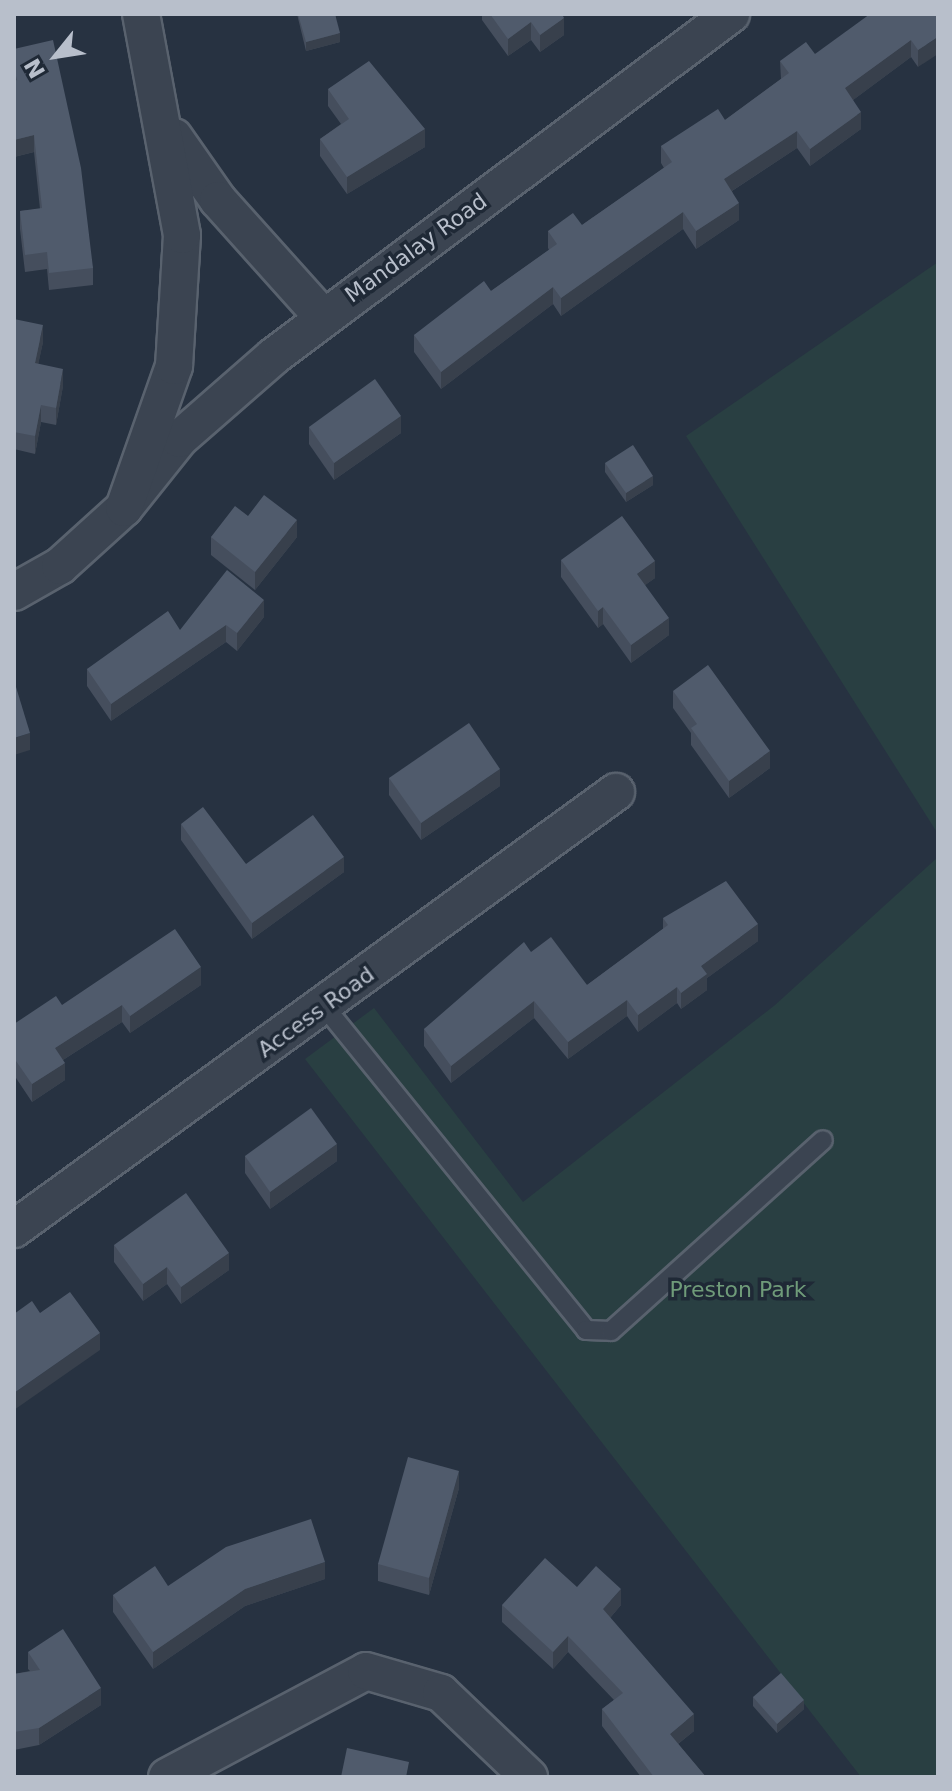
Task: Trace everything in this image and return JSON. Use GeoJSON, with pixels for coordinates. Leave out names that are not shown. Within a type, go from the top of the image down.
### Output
{"type":"FeatureCollection","features":[{"type":"Feature","properties":{"kind":"street"},"geometry":{"type":"LineString","coordinates":[[124,508],[160,414],[180,322],[182,235],[164,120],[141,14]]}},
{"type":"Feature","properties":{"kind":"street","name":"Mandalay Road"},"geometry":{"type":"LineString","coordinates":[[14,592],[82,549],[124,508],[179,439],[323,317],[731,14]]}},
{"type":"Feature","properties":{"kind":"street"},"geometry":{"type":"LineString","coordinates":[[164,120],[218,200],[323,317]]}},
{"type":"Feature","properties":{"kind":"street","name":"Access Road"},"geometry":{"type":"LineString","coordinates":[[14,1229],[616,792]]}},
{"type":"Feature","properties":{"kind":"street"},"geometry":{"type":"LineString","coordinates":[[167,1777],[317,1691],[366,1671],[441,1693],[472,1714],[529,1777]]}},
{"type":"Feature","properties":{"kind":"lane"},"geometry":{"type":"LineString","coordinates":[[324,1006],[586,1330],[611,1331],[823,1140]]}},
{"type":"Feature","properties":{"kind":"green space"},"geometry":{"type":"Polygon","coordinates":[[[938,262],[938,834],[686,436],[938,262]]]}},
{"type":"Feature","properties":{"kind":"green space","name":"Preston Park"},"geometry":{"type":"Polygon","coordinates":[[[938,857],[938,1777],[861,1777],[305,1059],[374,1008],[523,1202],[775,1005],[938,857]]]}},
{"type":"Feature","properties":{"kind":"building"},"geometry":{"type":"Polygon","coordinates":[[[298,14],[335,14],[340,33],[306,42],[298,14]]]}},
{"type":"Feature","properties":{"kind":"building"},"geometry":{"type":"Polygon","coordinates":[[[490,14],[562,14],[564,18],[540,35],[531,22],[508,39],[490,14]]]}},
{"type":"Feature","properties":{"kind":"building"},"geometry":{"type":"Polygon","coordinates":[[[870,14],[935,14],[938,37],[918,50],[911,40],[845,88],[861,112],[810,149],[797,131],[724,179],[739,203],[696,231],[683,212],[561,298],[553,287],[441,372],[414,335],[484,281],[491,291],[557,244],[548,231],[573,213],[582,225],[672,162],[661,146],[718,109],[725,120],[789,73],[780,61],[806,42],[815,54],[870,14]]]}},
{"type":"Feature","properties":{"kind":"building"},"geometry":{"type":"Polygon","coordinates":[[[53,40],[81,168],[93,268],[49,273],[47,252],[25,255],[20,211],[42,208],[34,135],[14,140],[14,81],[17,80],[14,49],[53,40]]]}},
{"type":"Feature","properties":{"kind":"building"},"geometry":{"type":"Polygon","coordinates":[[[369,61],[425,129],[347,177],[320,139],[349,119],[328,89],[369,61]]]}},
{"type":"Feature","properties":{"kind":"building"},"geometry":{"type":"Polygon","coordinates":[[[14,319],[43,325],[35,363],[63,369],[56,408],[41,405],[35,436],[14,432],[14,319]]]}},
{"type":"Feature","properties":{"kind":"building"},"geometry":{"type":"Polygon","coordinates":[[[375,379],[401,416],[334,463],[309,427],[375,379]]]}},
{"type":"Feature","properties":{"kind":"building"},"geometry":{"type":"Polygon","coordinates":[[[633,445],[653,476],[626,493],[605,463],[633,445]]]}},
{"type":"Feature","properties":{"kind":"building"},"geometry":{"type":"Polygon","coordinates":[[[264,495],[297,520],[255,572],[211,537],[235,506],[248,516],[264,495]]]}},
{"type":"Feature","properties":{"kind":"building"},"geometry":{"type":"Polygon","coordinates":[[[622,516],[655,561],[637,574],[669,618],[631,645],[603,607],[598,611],[561,560],[622,516]]]}},
{"type":"Feature","properties":{"kind":"building"},"geometry":{"type":"Polygon","coordinates":[[[227,570],[264,600],[237,633],[226,625],[111,704],[87,669],[168,611],[180,630],[227,570]]]}},
{"type":"Feature","properties":{"kind":"building"},"geometry":{"type":"Polygon","coordinates":[[[708,665],[770,751],[729,781],[691,728],[697,724],[673,691],[708,665]]]}},
{"type":"Feature","properties":{"kind":"building"},"geometry":{"type":"Polygon","coordinates":[[[14,688],[30,733],[14,738],[14,688]]]}},
{"type":"Feature","properties":{"kind":"building"},"geometry":{"type":"Polygon","coordinates":[[[469,723],[500,769],[421,823],[389,778],[469,723]]]}},
{"type":"Feature","properties":{"kind":"building"},"geometry":{"type":"Polygon","coordinates":[[[203,807],[246,864],[313,815],[344,857],[252,923],[181,824],[203,807]]]}},
{"type":"Feature","properties":{"kind":"building"},"geometry":{"type":"Polygon","coordinates":[[[726,881],[758,924],[701,966],[707,974],[681,993],[677,987],[638,1015],[627,1000],[568,1042],[534,1001],[451,1066],[424,1029],[524,942],[531,952],[551,937],[587,985],[668,925],[663,918],[726,881]]]}},
{"type":"Feature","properties":{"kind":"building"},"geometry":{"type":"Polygon","coordinates":[[[175,929],[201,967],[130,1016],[122,1005],[55,1048],[65,1063],[32,1084],[14,1062],[14,1024],[56,996],[62,1005],[175,929]]]}},
{"type":"Feature","properties":{"kind":"building"},"geometry":{"type":"Polygon","coordinates":[[[311,1108],[337,1144],[270,1192],[245,1156],[311,1108]]]}},
{"type":"Feature","properties":{"kind":"building"},"geometry":{"type":"Polygon","coordinates":[[[186,1193],[229,1253],[181,1287],[167,1267],[143,1284],[114,1245],[186,1193]]]}},
{"type":"Feature","properties":{"kind":"building"},"geometry":{"type":"Polygon","coordinates":[[[70,1292],[100,1333],[14,1393],[14,1314],[32,1301],[40,1313],[70,1292]]]}},
{"type":"Feature","properties":{"kind":"building"},"geometry":{"type":"Polygon","coordinates":[[[408,1457],[459,1471],[429,1578],[378,1564],[408,1457]]]}},
{"type":"Feature","properties":{"kind":"building"},"geometry":{"type":"Polygon","coordinates":[[[311,1519],[325,1562],[245,1589],[153,1652],[113,1595],[155,1566],[168,1586],[226,1547],[311,1519]]]}},
{"type":"Feature","properties":{"kind":"building"},"geometry":{"type":"Polygon","coordinates":[[[545,1558],[577,1587],[596,1566],[621,1589],[603,1609],[694,1714],[670,1734],[706,1777],[654,1777],[602,1709],[623,1693],[568,1636],[553,1652],[502,1605],[545,1558]]]}},
{"type":"Feature","properties":{"kind":"building"},"geometry":{"type":"Polygon","coordinates":[[[63,1629],[101,1688],[39,1728],[14,1732],[14,1674],[40,1670],[28,1652],[63,1629]]]}},
{"type":"Feature","properties":{"kind":"building"},"geometry":{"type":"Polygon","coordinates":[[[781,1673],[804,1700],[777,1724],[753,1697],[781,1673]]]}},
{"type":"Feature","properties":{"kind":"building"},"geometry":{"type":"Polygon","coordinates":[[[347,1748],[409,1762],[406,1777],[341,1777],[347,1748]]]}}]}
